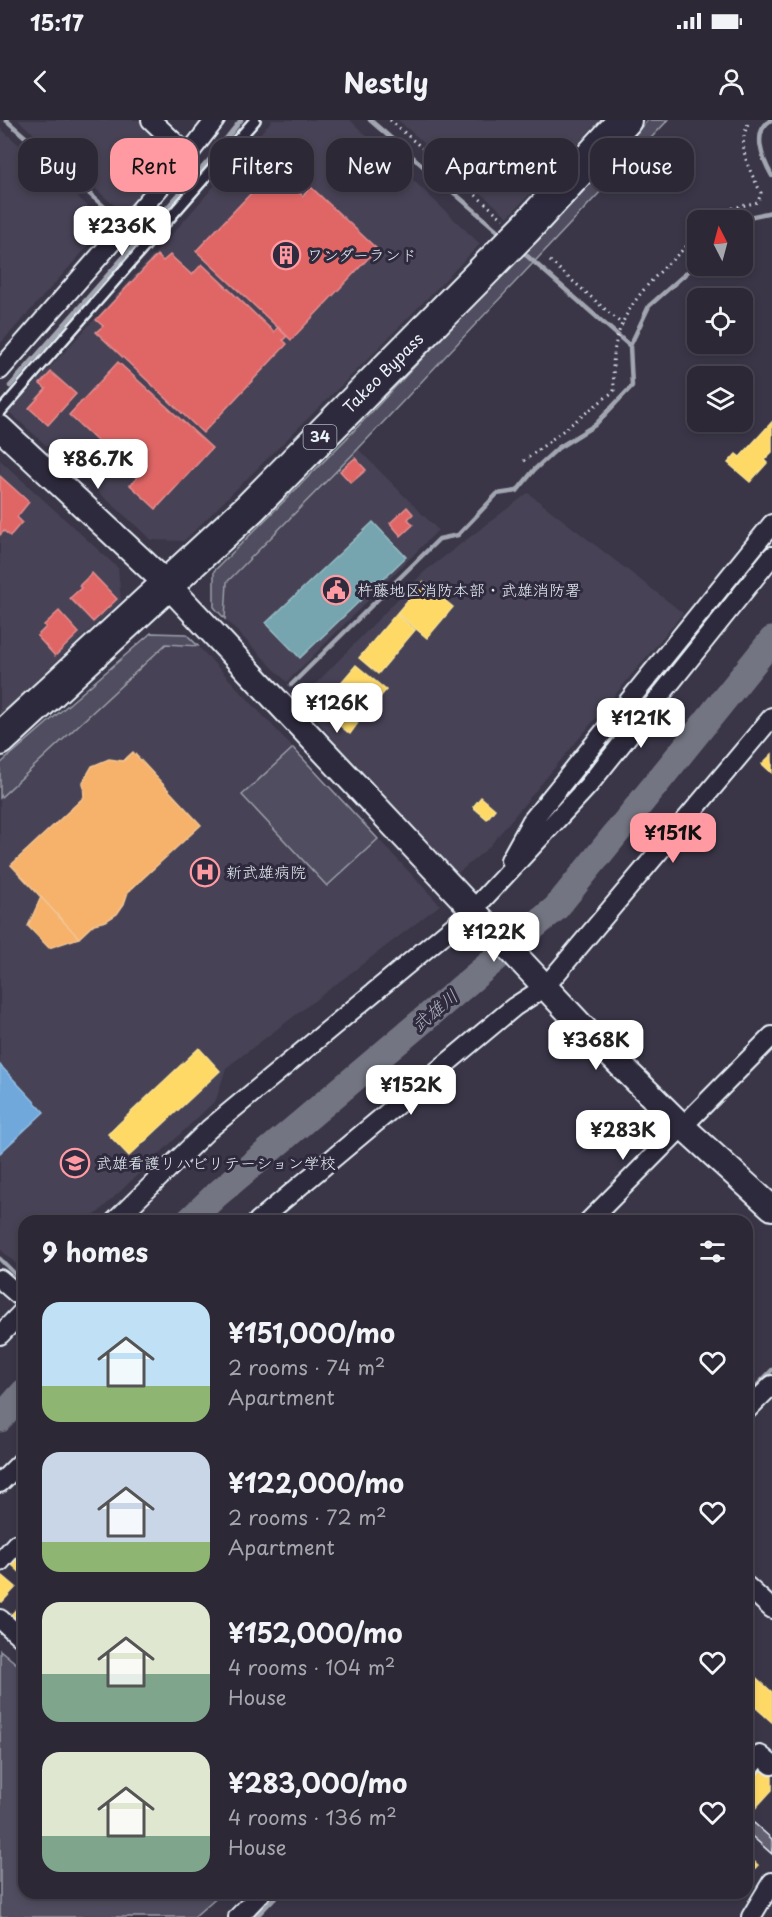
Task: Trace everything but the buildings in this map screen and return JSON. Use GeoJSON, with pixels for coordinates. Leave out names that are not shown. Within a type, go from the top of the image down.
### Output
{"type":"FeatureCollection","features":[{"type":"Feature","properties":{"kind":"highway","name":"Takeo Bypass"},"geometry":{"type":"LineString","coordinates":[[0,739],[249,508],[518,236],[617,123]]}},
{"type":"Feature","properties":{"kind":"street"},"geometry":{"type":"LineString","coordinates":[[151,120],[170,138]]}},
{"type":"Feature","properties":{"kind":"street"},"geometry":{"type":"LineString","coordinates":[[198,142],[215,120]]}},
{"type":"Feature","properties":{"kind":"street"},"geometry":{"type":"LineString","coordinates":[[0,369],[155,192]]}},
{"type":"Feature","properties":{"kind":"street"},"geometry":{"type":"LineString","coordinates":[[0,428],[167,584],[595,1040],[682,1126],[772,1208]]}},
{"type":"Feature","properties":{"kind":"street"},"geometry":{"type":"LineString","coordinates":[[498,884],[531,822],[772,524]]}},
{"type":"Feature","properties":{"kind":"street"},"geometry":{"type":"LineString","coordinates":[[120,1215],[209,1129],[475,912],[588,786],[772,556]]}},
{"type":"Feature","properties":{"kind":"street"},"geometry":{"type":"LineString","coordinates":[[265,1215],[514,1007],[544,986],[772,717]]}},
{"type":"Feature","properties":{"kind":"street"},"geometry":{"type":"LineString","coordinates":[[595,1215],[772,1036]]}},
{"type":"Feature","properties":{"kind":"street"},"geometry":{"type":"LineString","coordinates":[[0,1279],[18,1295]]}},
{"type":"Feature","properties":{"kind":"street"},"geometry":{"type":"LineString","coordinates":[[0,1335],[18,1316]]}},
{"type":"Feature","properties":{"kind":"street"},"geometry":{"type":"LineString","coordinates":[[753,1404],[772,1385]]}},
{"type":"Feature","properties":{"kind":"street"},"geometry":{"type":"LineString","coordinates":[[0,1483],[18,1465]]}},
{"type":"Feature","properties":{"kind":"street"},"geometry":{"type":"LineString","coordinates":[[0,1563],[16,1544]]}},
{"type":"Feature","properties":{"kind":"street"},"geometry":{"type":"LineString","coordinates":[[753,1592],[772,1609]]}},
{"type":"Feature","properties":{"kind":"street"},"geometry":{"type":"LineString","coordinates":[[0,1619],[18,1635]]}},
{"type":"Feature","properties":{"kind":"street"},"geometry":{"type":"LineString","coordinates":[[753,1765],[768,1754]]}},
{"type":"Feature","properties":{"kind":"street"},"geometry":{"type":"LineString","coordinates":[[753,1903],[772,1882]]}},
{"type":"Feature","properties":{"kind":"street"},"geometry":{"type":"LineString","coordinates":[[238,1917],[255,1899]]}},
{"type":"Feature","properties":{"kind":"lane"},"geometry":{"type":"LineString","coordinates":[[0,412],[255,120]]}},
{"type":"Feature","properties":{"kind":"path"},"geometry":{"type":"LineString","coordinates":[[390,120],[503,219]]}},
{"type":"Feature","properties":{"kind":"path"},"geometry":{"type":"LineString","coordinates":[[725,210],[758,202],[761,193],[744,159],[743,132],[750,120]]}},
{"type":"Feature","properties":{"kind":"path"},"geometry":{"type":"LineString","coordinates":[[524,461],[614,391],[614,353],[623,325],[636,298],[687,246]]}},
{"type":"Feature","properties":{"kind":"path"},"geometry":{"type":"LineString","coordinates":[[550,261],[623,325]]}},
{"type":"Feature","properties":{"kind":"path"},"geometry":{"type":"LineString","coordinates":[[319,1215],[320,1210]]}},
{"type":"Feature","properties":{"kind":"shaded area"},"geometry":{"type":"Polygon","coordinates":[[[18,120],[141,120],[160,138],[110,138],[110,192],[144,192],[124,214],[98,191],[98,138],[38,138],[18,120]]]}},
{"type":"Feature","properties":{"kind":"shaded area"},"geometry":{"type":"Polygon","coordinates":[[[272,120],[350,120],[369,138],[326,138],[326,192],[412,192],[412,179],[480,244],[368,359],[184,541],[152,540],[9,412],[210,191],[314,192],[314,138],[256,138],[272,120]]]}},
{"type":"Feature","properties":{"kind":"shaded area"},"geometry":{"type":"Polygon","coordinates":[[[398,120],[600,120],[578,143],[578,138],[424,138],[424,143],[398,120]]]}},
{"type":"Feature","properties":{"kind":"shaded area"},"geometry":{"type":"Polygon","coordinates":[[[648,120],[668,120],[651,138],[631,138],[648,120]]]}},
{"type":"Feature","properties":{"kind":"shaded area"},"geometry":{"type":"Polygon","coordinates":[[[0,128],[18,144],[18,192],[72,192],[108,224],[0,344],[0,128]]]}},
{"type":"Feature","properties":{"kind":"shaded area"},"geometry":{"type":"Polygon","coordinates":[[[590,181],[590,192],[600,192],[358,449],[227,582],[225,619],[214,607],[214,571],[346,439],[590,181]]]}},
{"type":"Feature","properties":{"kind":"shaded area"},"geometry":{"type":"Polygon","coordinates":[[[480,192],[532,192],[508,217],[480,192]]]}},
{"type":"Feature","properties":{"kind":"shaded area"},"geometry":{"type":"Polygon","coordinates":[[[358,449],[438,530],[287,682],[225,619],[227,582],[358,449]]]}},
{"type":"Feature","properties":{"kind":"shaded area"},"geometry":{"type":"Polygon","coordinates":[[[0,460],[118,568],[121,601],[0,714],[0,460]]]}},
{"type":"Feature","properties":{"kind":"shaded area"},"geometry":{"type":"Polygon","coordinates":[[[528,493],[683,613],[488,848],[458,873],[353,765],[301,699],[424,572],[528,493]]]}},
{"type":"Feature","properties":{"kind":"shaded area"},"geometry":{"type":"Polygon","coordinates":[[[151,633],[186,634],[198,646],[166,644],[0,798],[0,764],[151,633]]]}},
{"type":"Feature","properties":{"kind":"shaded area","name":"新武雄病院"},"geometry":{"type":"Polygon","coordinates":[[[166,644],[198,646],[440,905],[226,1068],[216,1100],[95,1215],[18,1215],[18,1266],[0,1249],[0,798],[166,644]]]}},
{"type":"Feature","properties":{"kind":"shaded area"},"geometry":{"type":"Polygon","coordinates":[[[293,748],[378,839],[327,886],[242,795],[293,748]]]}},
{"type":"Feature","properties":{"kind":"shaded area"},"geometry":{"type":"Polygon","coordinates":[[[0,1650],[18,1665],[18,1899],[214,1899],[194,1917],[0,1917],[0,1650]]]}},
{"type":"Feature","properties":{"kind":"waterway"},"geometry":{"type":"LineString","coordinates":[[6,120],[118,219]]}},
{"type":"Feature","properties":{"kind":"waterway"},"geometry":{"type":"LineString","coordinates":[[10,386],[210,159],[241,120]]}},
{"type":"Feature","properties":{"kind":"waterway"},"geometry":{"type":"LineString","coordinates":[[370,120],[498,231]]}},
{"type":"Feature","properties":{"kind":"waterway"},"geometry":{"type":"LineString","coordinates":[[771,120],[765,125],[760,139],[762,154],[772,176]]}},
{"type":"Feature","properties":{"kind":"waterway"},"geometry":{"type":"LineString","coordinates":[[753,216],[772,212]]}},
{"type":"Feature","properties":{"kind":"waterway"},"geometry":{"type":"LineString","coordinates":[[526,255],[630,346]]}},
{"type":"Feature","properties":{"kind":"waterway"},"geometry":{"type":"LineString","coordinates":[[291,685],[439,539],[458,535],[497,494],[517,491],[534,470],[558,448],[595,425],[632,386],[630,346],[649,306],[687,273]]}},
{"type":"Feature","properties":{"kind":"waterway","name":"武雄川"},"geometry":{"type":"LineString","coordinates":[[195,1215],[556,908],[772,640]]}},
{"type":"Feature","properties":{"kind":"waterway"},"geometry":{"type":"LineString","coordinates":[[0,1259],[18,1277]]}},
{"type":"Feature","properties":{"kind":"waterway"},"geometry":{"type":"LineString","coordinates":[[753,1390],[772,1370]]}},
{"type":"Feature","properties":{"kind":"waterway","name":"武雄川"},"geometry":{"type":"LineString","coordinates":[[0,1419],[18,1399]]}},
{"type":"Feature","properties":{"kind":"waterway"},"geometry":{"type":"LineString","coordinates":[[256,1917],[273,1899]]}},
{"type":"Feature","properties":{"kind":"place","name":"ワンダーランド"},"geometry":{"type":"Point","coordinates":[286,255]}},
{"type":"Feature","properties":{"kind":"place","name":"杵藤地区消防本部・武雄消防署"},"geometry":{"type":"Point","coordinates":[336,590]}},
{"type":"Feature","properties":{"kind":"place","name":"新武雄病院"},"geometry":{"type":"Point","coordinates":[205,872]}},
{"type":"Feature","properties":{"kind":"place","name":"武雄看護リハビリテーション学校"},"geometry":{"type":"Point","coordinates":[75,1163]}}]}
